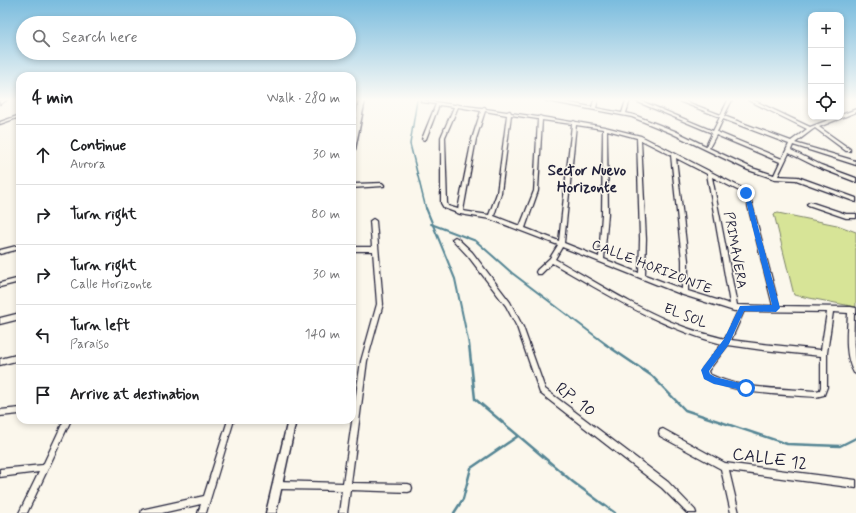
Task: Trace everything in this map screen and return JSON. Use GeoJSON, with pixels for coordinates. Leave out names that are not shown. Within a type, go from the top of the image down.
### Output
{"type":"FeatureCollection","features":[{"type":"Feature","properties":{"kind":"street"},"geometry":{"type":"LineString","coordinates":[[424,139],[430,124]]}},
{"type":"Feature","properties":{"kind":"street","name":"CALLE HORIZONTE"},"geometry":{"type":"LineString","coordinates":[[448,124],[442,137],[444,203],[446,207],[460,212],[491,217],[685,293],[734,308],[853,311]]}},
{"type":"Feature","properties":{"kind":"street"},"geometry":{"type":"LineString","coordinates":[[460,212],[474,139],[479,124]]}},
{"type":"Feature","properties":{"kind":"street"},"geometry":{"type":"LineString","coordinates":[[491,217],[499,193],[508,124]]}},
{"type":"Feature","properties":{"kind":"street"},"geometry":{"type":"LineString","coordinates":[[522,229],[536,191],[540,124]]}},
{"type":"Feature","properties":{"kind":"street"},"geometry":{"type":"LineString","coordinates":[[539,272],[552,260],[561,244],[574,124]]}},
{"type":"Feature","properties":{"kind":"street"},"geometry":{"type":"LineString","coordinates":[[584,124],[639,137],[746,192],[776,308]]}},
{"type":"Feature","properties":{"kind":"street"},"geometry":{"type":"LineString","coordinates":[[652,124],[673,132],[750,169],[775,177],[796,178],[856,200]]}},
{"type":"Feature","properties":{"kind":"street"},"geometry":{"type":"LineString","coordinates":[[696,124],[783,161]]}},
{"type":"Feature","properties":{"kind":"street"},"geometry":{"type":"LineString","coordinates":[[707,148],[716,132],[719,124]]}},
{"type":"Feature","properties":{"kind":"street"},"geometry":{"type":"LineString","coordinates":[[742,124],[792,143],[856,163]]}},
{"type":"Feature","properties":{"kind":"street"},"geometry":{"type":"LineString","coordinates":[[800,124],[810,129]]}},
{"type":"Feature","properties":{"kind":"street"},"geometry":{"type":"LineString","coordinates":[[775,177],[792,143],[810,129],[824,124]]}},
{"type":"Feature","properties":{"kind":"street"},"geometry":{"type":"LineString","coordinates":[[816,127],[848,150]]}},
{"type":"Feature","properties":{"kind":"street"},"geometry":{"type":"LineString","coordinates":[[601,260],[605,214],[605,128]]}},
{"type":"Feature","properties":{"kind":"street"},"geometry":{"type":"LineString","coordinates":[[639,137],[643,239],[642,276]]}},
{"type":"Feature","properties":{"kind":"street"},"geometry":{"type":"LineString","coordinates":[[788,152],[856,180]]}},
{"type":"Feature","properties":{"kind":"street"},"geometry":{"type":"LineString","coordinates":[[673,155],[685,260],[685,293]]}},
{"type":"Feature","properties":{"kind":"street","name":"PRIMAVERA"},"geometry":{"type":"LineString","coordinates":[[709,173],[734,308]]}},
{"type":"Feature","properties":{"kind":"street"},"geometry":{"type":"LineString","coordinates":[[356,186],[382,185]]}},
{"type":"Feature","properties":{"kind":"street"},"geometry":{"type":"LineString","coordinates":[[810,204],[846,216],[856,216]]}},
{"type":"Feature","properties":{"kind":"street"},"geometry":{"type":"LineString","coordinates":[[356,417],[364,361],[380,304],[374,221]]}},
{"type":"Feature","properties":{"kind":"street","name":"RP. 10"},"geometry":{"type":"LineString","coordinates":[[455,238],[478,263],[508,304],[520,326],[542,391],[665,485],[692,513]]}},
{"type":"Feature","properties":{"kind":"street"},"geometry":{"type":"LineString","coordinates":[[0,252],[16,248]]}},
{"type":"Feature","properties":{"kind":"street"},"geometry":{"type":"LineString","coordinates":[[356,248],[376,249]]}},
{"type":"Feature","properties":{"kind":"street","name":"EL SOL"},"geometry":{"type":"LineString","coordinates":[[552,260],[675,326],[727,342],[824,353]]}},
{"type":"Feature","properties":{"kind":"street"},"geometry":{"type":"LineString","coordinates":[[0,285],[16,281]]}},
{"type":"Feature","properties":{"kind":"street"},"geometry":{"type":"LineString","coordinates":[[742,308],[727,342],[705,370],[706,376],[714,381],[746,388],[816,394],[822,393],[824,387],[824,353],[830,310]]}},
{"type":"Feature","properties":{"kind":"street"},"geometry":{"type":"LineString","coordinates":[[853,311],[851,359],[856,371]]}},
{"type":"Feature","properties":{"kind":"street"},"geometry":{"type":"LineString","coordinates":[[0,321],[16,317]]}},
{"type":"Feature","properties":{"kind":"street"},"geometry":{"type":"LineString","coordinates":[[0,362],[16,358]]}},
{"type":"Feature","properties":{"kind":"street"},"geometry":{"type":"LineString","coordinates":[[0,413],[16,411]]}},
{"type":"Feature","properties":{"kind":"street"},"geometry":{"type":"LineString","coordinates":[[23,513],[66,424]]}},
{"type":"Feature","properties":{"kind":"street"},"geometry":{"type":"LineString","coordinates":[[202,513],[230,424]]}},
{"type":"Feature","properties":{"kind":"street"},"geometry":{"type":"LineString","coordinates":[[271,513],[291,424]]}},
{"type":"Feature","properties":{"kind":"street"},"geometry":{"type":"LineString","coordinates":[[343,513],[355,424]]}},
{"type":"Feature","properties":{"kind":"street","name":"CALLE 12"},"geometry":{"type":"LineString","coordinates":[[664,433],[724,467],[856,484]]}},
{"type":"Feature","properties":{"kind":"street"},"geometry":{"type":"LineString","coordinates":[[724,467],[735,513]]}},
{"type":"Feature","properties":{"kind":"street"},"geometry":{"type":"LineString","coordinates":[[0,473],[45,468]]}},
{"type":"Feature","properties":{"kind":"street"},"geometry":{"type":"LineString","coordinates":[[278,485],[408,488]]}},
{"type":"Feature","properties":{"kind":"street"},"geometry":{"type":"LineString","coordinates":[[145,513],[206,499]]}},
{"type":"Feature","properties":{"kind":"green space"},"geometry":{"type":"Polygon","coordinates":[[[778,213],[837,225],[856,232],[856,307],[794,295],[774,214],[778,213]]]}},
{"type":"Feature","properties":{"kind":"waterway"},"geometry":{"type":"LineString","coordinates":[[413,124],[410,144],[426,209]]}},
{"type":"Feature","properties":{"kind":"waterway"},"geometry":{"type":"LineString","coordinates":[[426,208],[433,225]]}},
{"type":"Feature","properties":{"kind":"waterway"},"geometry":{"type":"LineString","coordinates":[[433,225],[476,241],[512,273],[607,345]]}},
{"type":"Feature","properties":{"kind":"waterway"},"geometry":{"type":"LineString","coordinates":[[433,225],[455,279],[469,345]]}},
{"type":"Feature","properties":{"kind":"waterway"},"geometry":{"type":"LineString","coordinates":[[469,344],[475,399],[573,482],[615,513]]}},
{"type":"Feature","properties":{"kind":"waterway"},"geometry":{"type":"LineString","coordinates":[[605,344],[652,376],[685,410],[787,444],[840,446],[856,438]]}},
{"type":"Feature","properties":{"kind":"waterway"},"geometry":{"type":"LineString","coordinates":[[454,513],[463,499],[471,468],[518,436]]}},
{"type":"Feature","properties":{"kind":"district","name":"Sector Nuevo Horizonte"},"geometry":{"type":"Point","coordinates":[587,178]}},
{"type":"Feature","properties":{"kind":"route"},"geometry":{"type":"LineString","coordinates":[[746,193],[776,308],[742,308],[727,342],[705,370],[706,376],[714,381],[746,388]]}}]}
